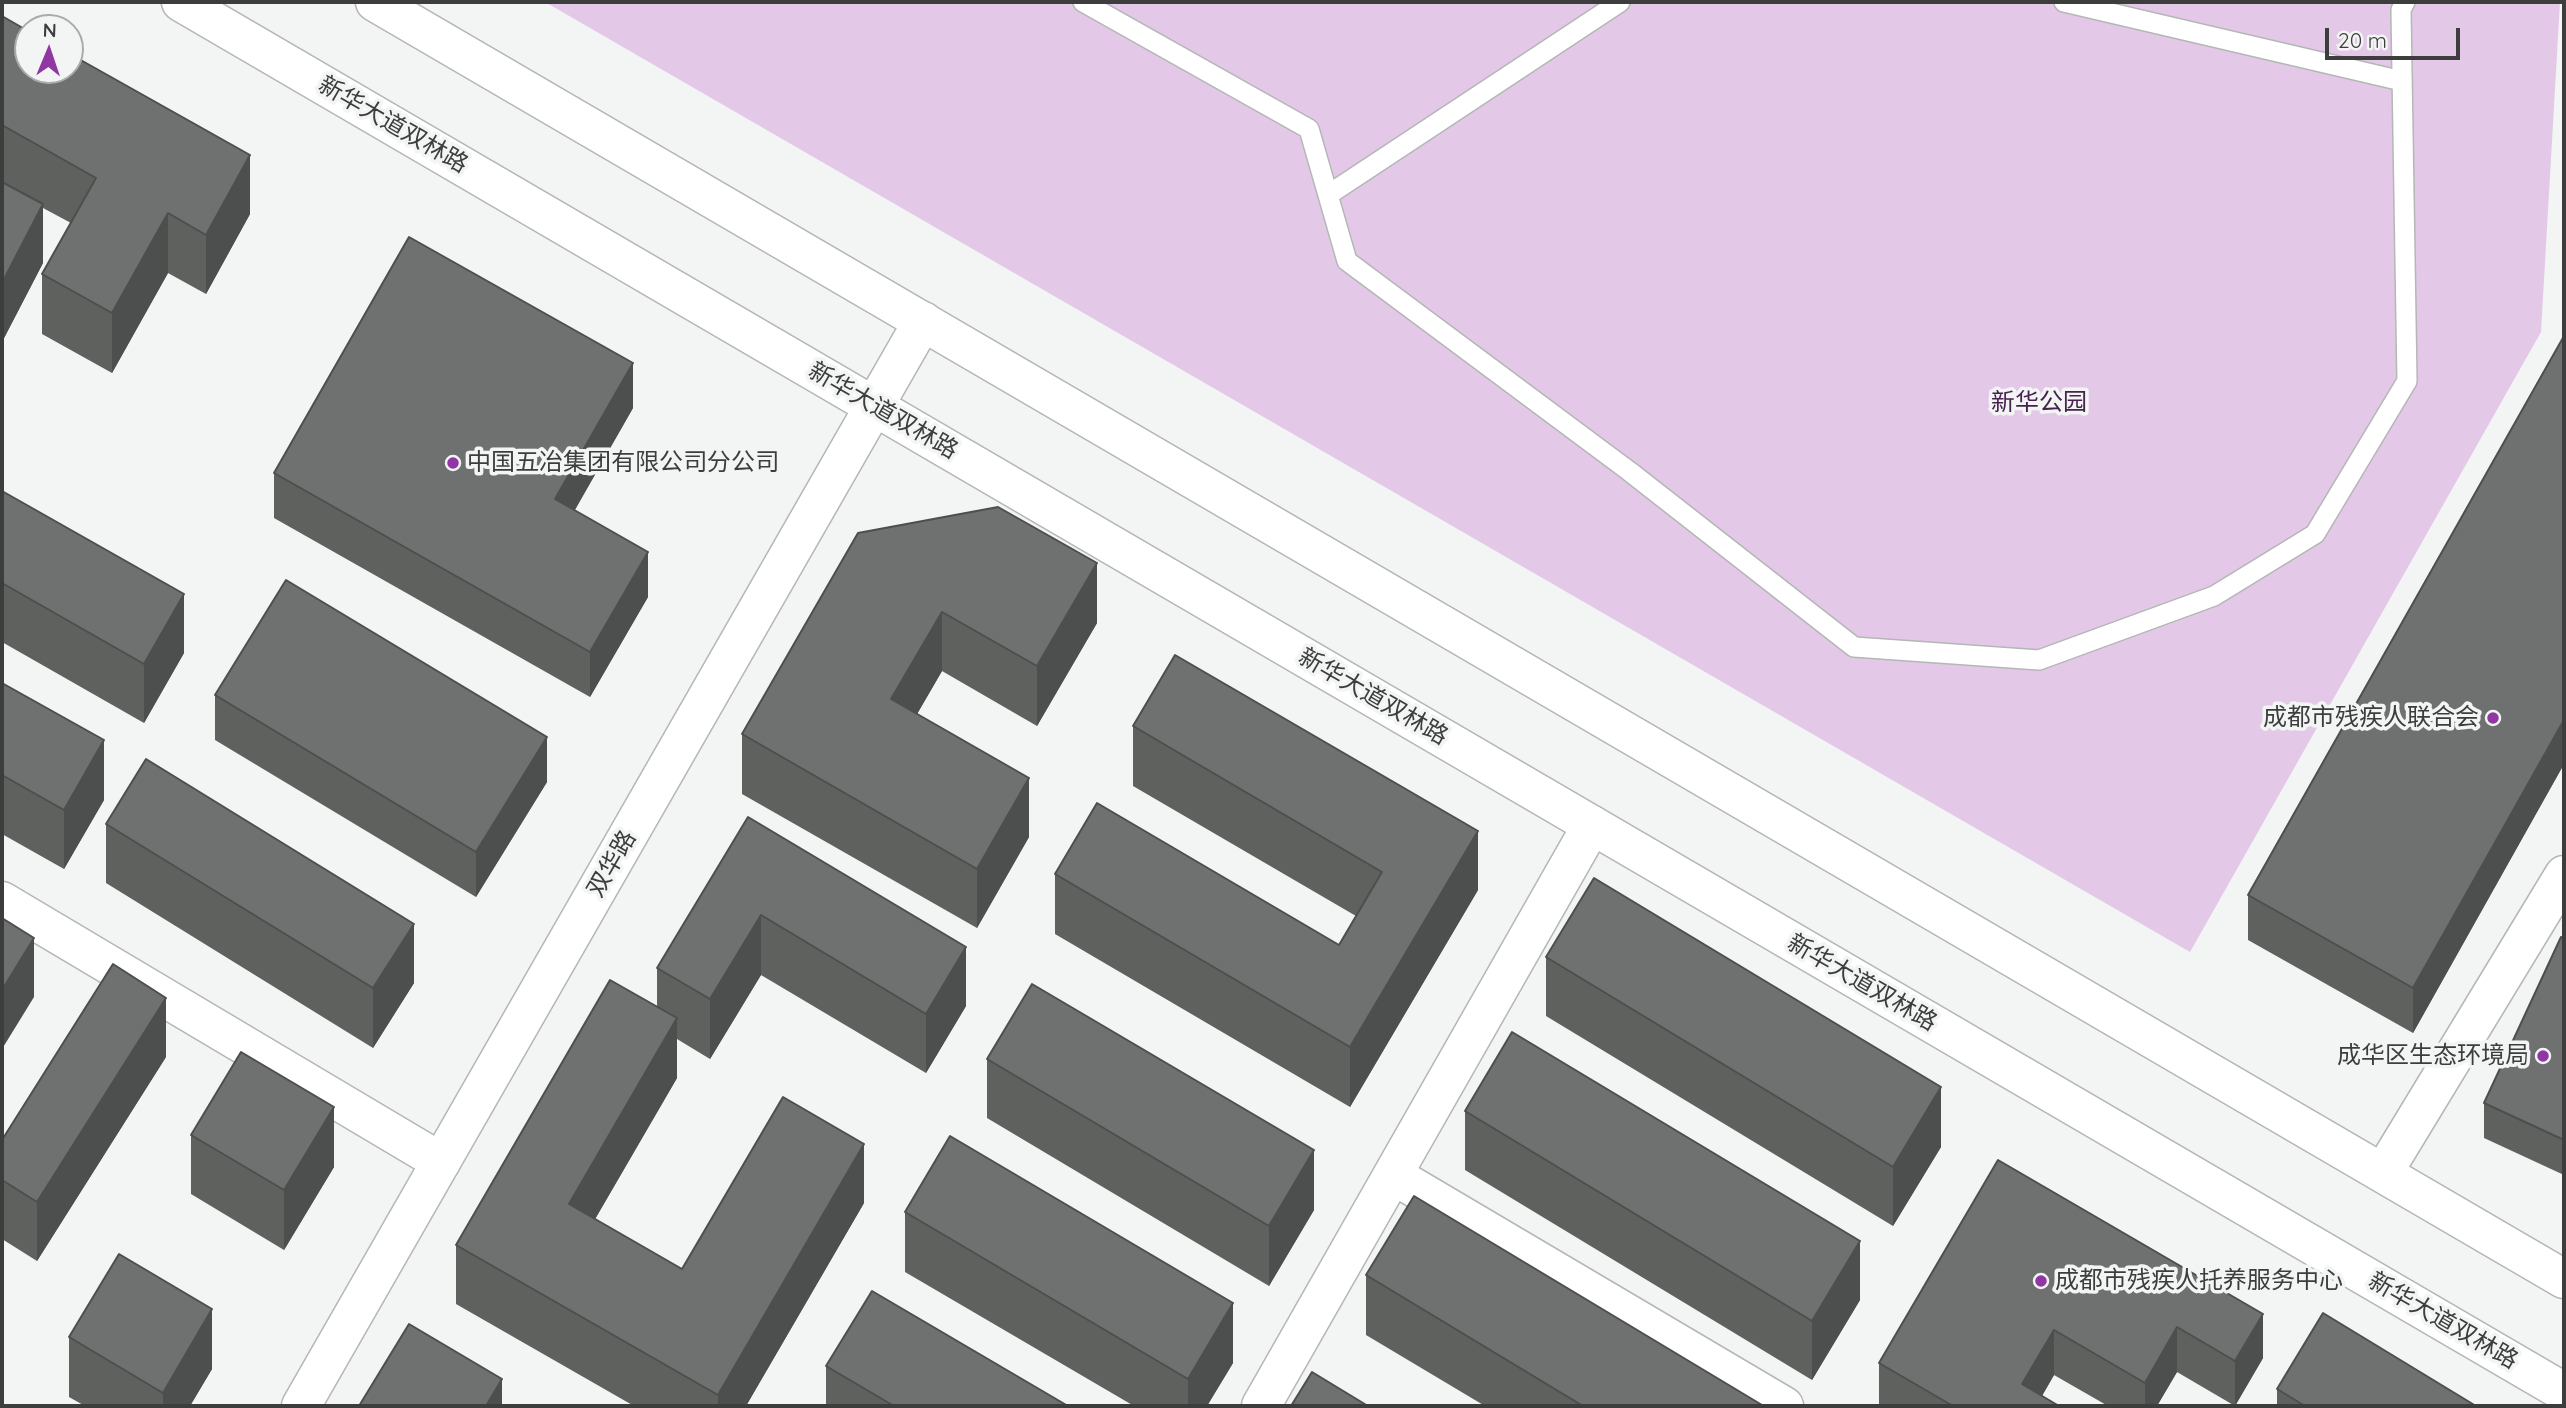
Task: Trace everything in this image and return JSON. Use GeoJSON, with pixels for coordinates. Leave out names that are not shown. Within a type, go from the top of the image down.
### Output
{"type":"FeatureCollection","features":[{"type":"Feature","properties":{"kind":"main road","name":"新华大道双林路"},"geometry":{"type":"LineString","coordinates":[[181,2],[2564,1392]]}},
{"type":"Feature","properties":{"kind":"main road"},"geometry":{"type":"LineString","coordinates":[[375,2],[2564,1279]]}},
{"type":"Feature","properties":{"kind":"main road","name":"双华路"},"geometry":{"type":"LineString","coordinates":[[300,1406],[923,321]]}},
{"type":"Feature","properties":{"kind":"main road"},"geometry":{"type":"LineString","coordinates":[[1261,1406],[1592,825]]}},
{"type":"Feature","properties":{"kind":"main road"},"geometry":{"type":"LineString","coordinates":[[2383,1173],[2564,875]]}},
{"type":"Feature","properties":{"kind":"main road"},"geometry":{"type":"LineString","coordinates":[[2,901],[441,1162]]}},
{"type":"Feature","properties":{"kind":"main road"},"geometry":{"type":"LineString","coordinates":[[1393,1175],[1784,1406]]}},
{"type":"Feature","properties":{"kind":"lane"},"geometry":{"type":"LineString","coordinates":[[1083,2],[1309,129],[1347,261],[1629,471],[1854,647],[2039,660],[2214,596],[2315,534],[2407,381],[2400,10],[2405,2]]}},
{"type":"Feature","properties":{"kind":"lane"},"geometry":{"type":"LineString","coordinates":[[1328,194],[1620,2]]}},
{"type":"Feature","properties":{"kind":"lane"},"geometry":{"type":"LineString","coordinates":[[2064,2],[2402,81]]}},
{"type":"Feature","properties":{"kind":"green space","name":"新华公园"},"geometry":{"type":"Polygon","coordinates":[[[545,2],[2560,2],[2541,332],[2190,952],[545,2]]]}},
{"type":"Feature","properties":{"kind":"building"},"geometry":{"type":"Polygon","coordinates":[[[2,16],[14,23],[14,84],[84,84],[84,62],[250,155],[206,235],[168,213],[112,313],[42,274],[96,178],[2,125],[2,16]]]}},
{"type":"Feature","properties":{"kind":"building"},"geometry":{"type":"Polygon","coordinates":[[[2,182],[43,204],[2,283],[2,182]]]}},
{"type":"Feature","properties":{"kind":"building","name":"中国五冶集团有限公司分公司"},"geometry":{"type":"Polygon","coordinates":[[[409,237],[633,363],[555,499],[648,552],[590,652],[274,473],[409,237]]]}},
{"type":"Feature","properties":{"kind":"building"},"geometry":{"type":"Polygon","coordinates":[[[2564,336],[2564,720],[2413,988],[2248,895],[2564,336]]]}},
{"type":"Feature","properties":{"kind":"building"},"geometry":{"type":"Polygon","coordinates":[[[2,491],[184,594],[144,664],[2,583],[2,491]]]}},
{"type":"Feature","properties":{"kind":"building"},"geometry":{"type":"Polygon","coordinates":[[[998,507],[1097,563],[1037,666],[942,612],[891,699],[1029,778],[977,869],[742,734],[858,533],[998,507]]]}},
{"type":"Feature","properties":{"kind":"building"},"geometry":{"type":"Polygon","coordinates":[[[286,580],[547,737],[476,852],[215,695],[286,580]]]}},
{"type":"Feature","properties":{"kind":"building"},"geometry":{"type":"Polygon","coordinates":[[[1175,655],[1478,831],[1350,1047],[1055,874],[1097,803],[1339,945],[1382,872],[1133,726],[1175,655]]]}},
{"type":"Feature","properties":{"kind":"building"},"geometry":{"type":"Polygon","coordinates":[[[2,683],[104,740],[64,810],[2,775],[2,683]]]}},
{"type":"Feature","properties":{"kind":"building"},"geometry":{"type":"Polygon","coordinates":[[[146,759],[414,924],[373,988],[106,824],[146,759]]]}},
{"type":"Feature","properties":{"kind":"building"},"geometry":{"type":"Polygon","coordinates":[[[748,817],[966,947],[926,1014],[761,915],[710,999],[657,968],[748,817]]]}},
{"type":"Feature","properties":{"kind":"building"},"geometry":{"type":"Polygon","coordinates":[[[1594,878],[1941,1087],[1893,1167],[1546,957],[1594,878]]]}},
{"type":"Feature","properties":{"kind":"building"},"geometry":{"type":"Polygon","coordinates":[[[2,918],[34,938],[2,990],[2,918]]]}},
{"type":"Feature","properties":{"kind":"building","name":"成华区生态环境局"},"geometry":{"type":"Polygon","coordinates":[[[2561,937],[2564,938],[2564,1140],[2484,1103],[2561,937]]]}},
{"type":"Feature","properties":{"kind":"building"},"geometry":{"type":"Polygon","coordinates":[[[113,964],[166,998],[37,1202],[2,1180],[2,1140],[113,964]]]}},
{"type":"Feature","properties":{"kind":"building"},"geometry":{"type":"Polygon","coordinates":[[[610,980],[677,1018],[569,1204],[682,1269],[783,1097],[864,1144],[718,1395],[456,1245],[610,980]]]}},
{"type":"Feature","properties":{"kind":"building"},"geometry":{"type":"Polygon","coordinates":[[[1032,984],[1314,1150],[1269,1226],[987,1059],[1032,984]]]}},
{"type":"Feature","properties":{"kind":"building"},"geometry":{"type":"Polygon","coordinates":[[[1512,1032],[1860,1241],[1812,1321],[1465,1111],[1512,1032]]]}},
{"type":"Feature","properties":{"kind":"building"},"geometry":{"type":"Polygon","coordinates":[[[241,1052],[334,1107],[284,1190],[191,1135],[241,1052]]]}},
{"type":"Feature","properties":{"kind":"building"},"geometry":{"type":"Polygon","coordinates":[[[950,1136],[1233,1303],[1188,1379],[905,1212],[950,1136]]]}},
{"type":"Feature","properties":{"kind":"building","name":"成都市残疾人托养服务中心"},"geometry":{"type":"Polygon","coordinates":[[[1998,1160],[2263,1314],[2235,1361],[2177,1327],[2145,1383],[2054,1330],[2022,1384],[2059,1406],[1953,1406],[1879,1363],[1998,1160]]]}},
{"type":"Feature","properties":{"kind":"building"},"geometry":{"type":"Polygon","coordinates":[[[1414,1196],[1762,1405],[1583,1406],[1366,1275],[1414,1196]]]}},
{"type":"Feature","properties":{"kind":"building"},"geometry":{"type":"Polygon","coordinates":[[[119,1254],[212,1309],[163,1393],[69,1337],[119,1254]]]}},
{"type":"Feature","properties":{"kind":"building"},"geometry":{"type":"Polygon","coordinates":[[[872,1291],[1068,1406],[894,1406],[826,1366],[872,1291]]]}},
{"type":"Feature","properties":{"kind":"building"},"geometry":{"type":"Polygon","coordinates":[[[2323,1313],[2476,1406],[2305,1406],[2277,1389],[2323,1313]]]}},
{"type":"Feature","properties":{"kind":"building"},"geometry":{"type":"Polygon","coordinates":[[[409,1324],[502,1379],[486,1406],[359,1406],[409,1324]]]}},
{"type":"Feature","properties":{"kind":"building"},"geometry":{"type":"Polygon","coordinates":[[[1312,1372],[1368,1406],[1291,1406],[1312,1372]]]}},
{"type":"Feature","properties":{"kind":"place","name":"中国五冶集团有限公司分公司"},"geometry":{"type":"Point","coordinates":[453,463]}},
{"type":"Feature","properties":{"kind":"place","name":"成都市残疾人联合会"},"geometry":{"type":"Point","coordinates":[2493,718]}},
{"type":"Feature","properties":{"kind":"place","name":"成华区生态环境局"},"geometry":{"type":"Point","coordinates":[2543,1056]}},
{"type":"Feature","properties":{"kind":"place","name":"成都市残疾人托养服务中心"},"geometry":{"type":"Point","coordinates":[2041,1281]}}]}
